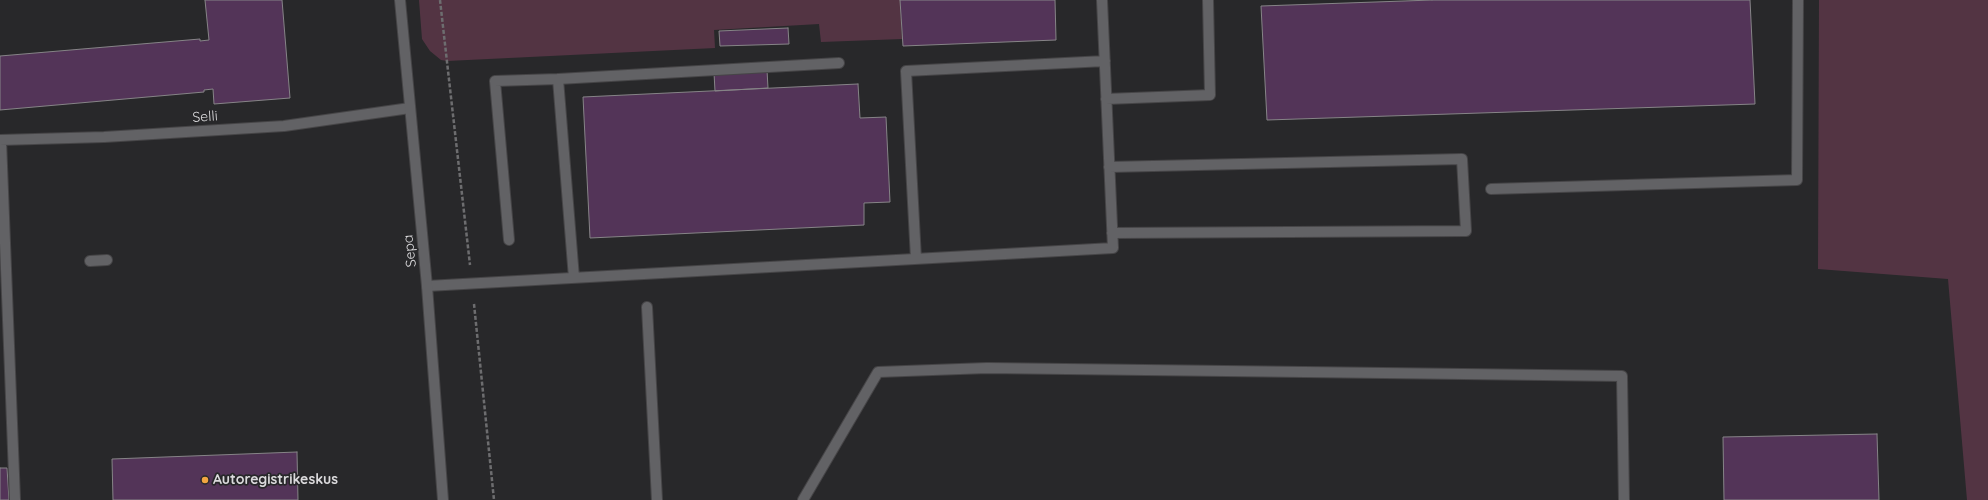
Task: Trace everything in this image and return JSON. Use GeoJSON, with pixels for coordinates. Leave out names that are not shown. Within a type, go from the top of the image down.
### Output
{"type":"FeatureCollection","features":[{"type":"Feature","properties":{"kind":"street","name":"Sepa"},"geometry":{"type":"LineString","coordinates":[[400,0],[427,286],[443,500]]}},
{"type":"Feature","properties":{"kind":"street"},"geometry":{"type":"LineString","coordinates":[[427,286],[1113,248],[1102,0]]}},
{"type":"Feature","properties":{"kind":"street"},"geometry":{"type":"LineString","coordinates":[[1106,99],[1210,95],[1208,0]]}},
{"type":"Feature","properties":{"kind":"street"},"geometry":{"type":"LineString","coordinates":[[1491,189],[1797,180],[1798,0]]}},
{"type":"Feature","properties":{"kind":"street"},"geometry":{"type":"LineString","coordinates":[[916,259],[906,71],[1105,61]]}},
{"type":"Feature","properties":{"kind":"street"},"geometry":{"type":"LineString","coordinates":[[509,240],[495,81],[558,79],[839,63]]}},
{"type":"Feature","properties":{"kind":"street"},"geometry":{"type":"LineString","coordinates":[[558,79],[574,278]]}},
{"type":"Feature","properties":{"kind":"street","name":"Selli"},"geometry":{"type":"LineString","coordinates":[[1,140],[104,137],[284,126],[410,108]]}},
{"type":"Feature","properties":{"kind":"street"},"geometry":{"type":"LineString","coordinates":[[1,140],[15,500]]}},
{"type":"Feature","properties":{"kind":"street"},"geometry":{"type":"LineString","coordinates":[[1109,167],[1462,159],[1466,231],[1112,233]]}},
{"type":"Feature","properties":{"kind":"street"},"geometry":{"type":"LineString","coordinates":[[90,261],[107,260]]}},
{"type":"Feature","properties":{"kind":"street"},"geometry":{"type":"LineString","coordinates":[[647,307],[657,500]]}},
{"type":"Feature","properties":{"kind":"street"},"geometry":{"type":"LineString","coordinates":[[803,500],[878,372],[987,368],[1622,376],[1624,500]]}},
{"type":"Feature","properties":{"kind":"path"},"geometry":{"type":"LineString","coordinates":[[440,0],[472,284],[494,500]]}},
{"type":"Feature","properties":{"kind":"shaded area"},"geometry":{"type":"Polygon","coordinates":[[[419,0],[900,0],[902,39],[821,42],[819,24],[714,30],[715,48],[447,61],[441,60],[430,51],[422,39],[419,0]]]}},
{"type":"Feature","properties":{"kind":"shaded area"},"geometry":{"type":"Polygon","coordinates":[[[1819,0],[1988,0],[1988,500],[1967,500],[1948,279],[1818,269],[1819,0]]]}},
{"type":"Feature","properties":{"kind":"building"},"geometry":{"type":"Polygon","coordinates":[[[205,0],[282,0],[290,98],[214,104],[213,89],[204,90],[204,92],[0,110],[0,56],[200,39],[200,41],[209,40],[205,0]]]}},
{"type":"Feature","properties":{"kind":"building"},"geometry":{"type":"Polygon","coordinates":[[[900,0],[1055,0],[1056,40],[903,46],[900,0]]]}},
{"type":"Feature","properties":{"kind":"building"},"geometry":{"type":"Polygon","coordinates":[[[1432,0],[1750,0],[1755,104],[1267,120],[1261,6],[1432,0]]]}},
{"type":"Feature","properties":{"kind":"building"},"geometry":{"type":"Polygon","coordinates":[[[788,28],[789,44],[720,46],[719,31],[788,28]]]}},
{"type":"Feature","properties":{"kind":"building"},"geometry":{"type":"Polygon","coordinates":[[[767,70],[768,88],[715,91],[714,73],[767,70]]]}},
{"type":"Feature","properties":{"kind":"building"},"geometry":{"type":"Polygon","coordinates":[[[858,84],[860,118],[886,117],[890,202],[864,203],[864,225],[590,238],[583,97],[858,84]]]}},
{"type":"Feature","properties":{"kind":"building"},"geometry":{"type":"Polygon","coordinates":[[[1877,434],[1879,500],[1724,500],[1723,437],[1877,434]]]}},
{"type":"Feature","properties":{"kind":"building","name":"Autoregistrikeskus"},"geometry":{"type":"Polygon","coordinates":[[[297,452],[298,500],[113,500],[112,459],[297,452]]]}},
{"type":"Feature","properties":{"kind":"building"},"geometry":{"type":"Polygon","coordinates":[[[0,468],[7,468],[9,500],[0,500],[0,468]]]}},
{"type":"Feature","properties":{"kind":"place","name":"Autoregistrikeskus"},"geometry":{"type":"Point","coordinates":[205,480]}}]}
